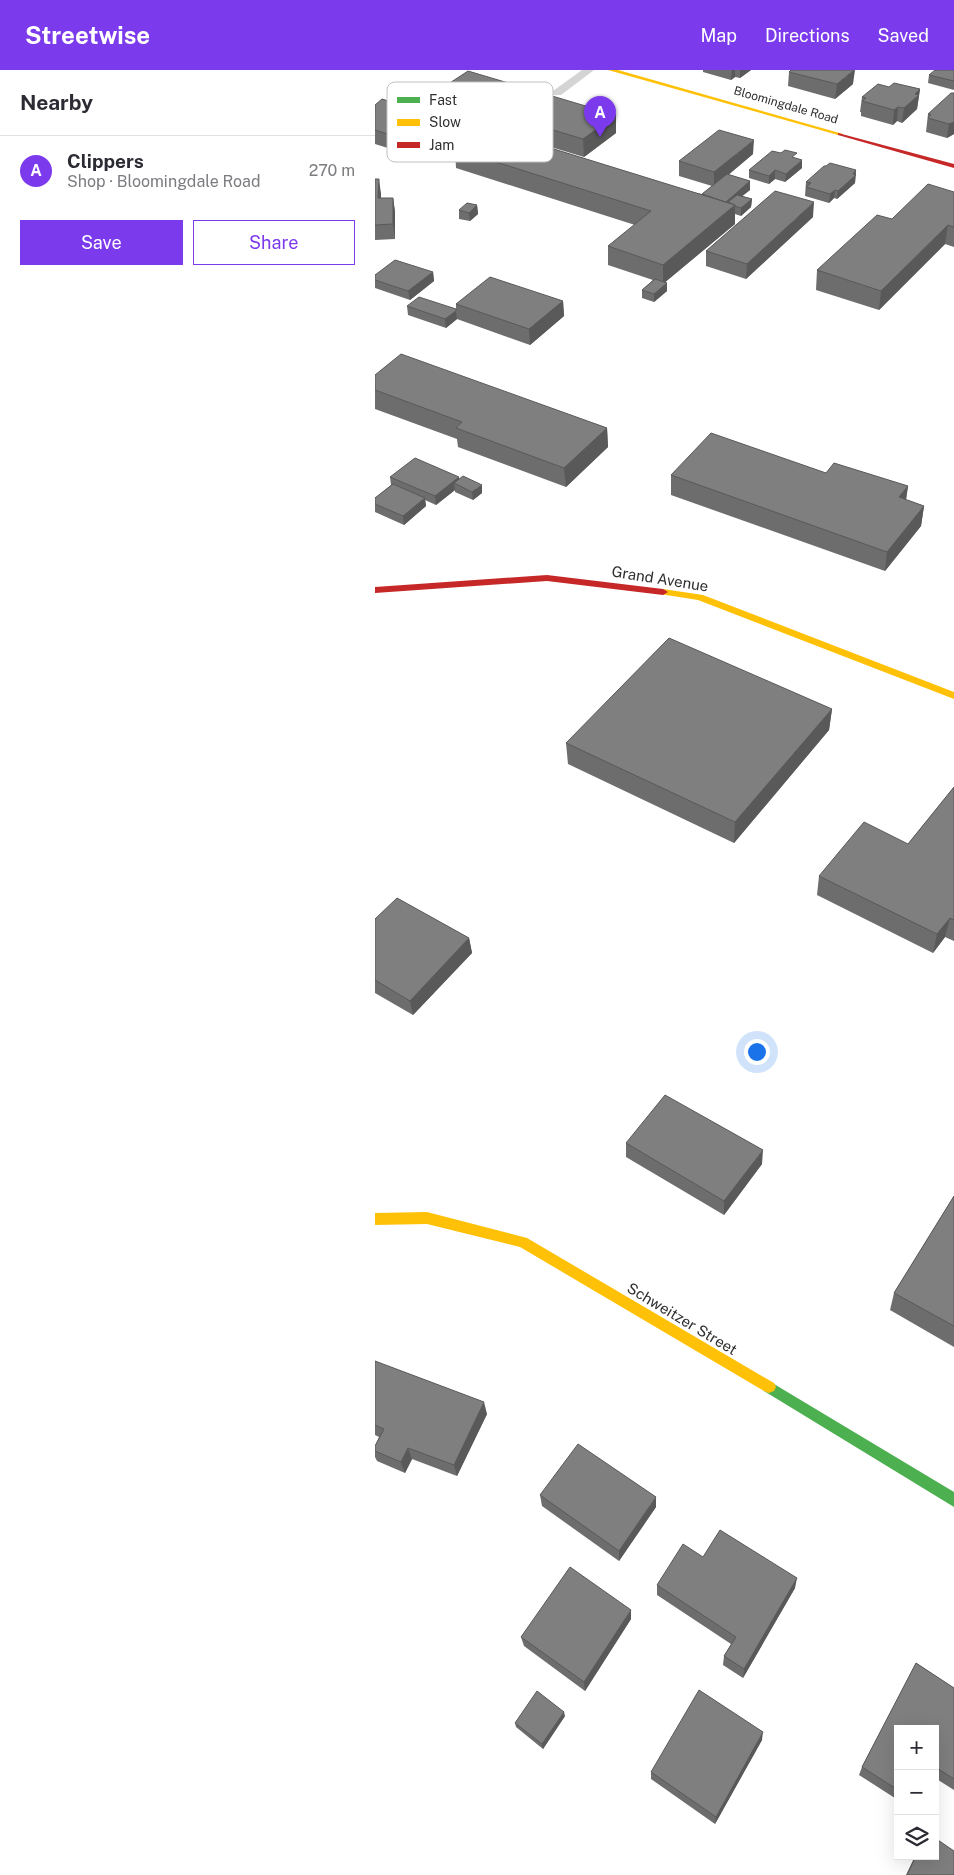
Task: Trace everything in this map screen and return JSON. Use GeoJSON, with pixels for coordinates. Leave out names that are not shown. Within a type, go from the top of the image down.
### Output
{"type":"FeatureCollection","features":[{"type":"Feature","properties":{"kind":"street","name":"Bloomingdale Road"},"geometry":{"type":"LineString","coordinates":[[611,70],[954,166]]}},
{"type":"Feature","properties":{"kind":"street","name":"Grand Avenue"},"geometry":{"type":"LineString","coordinates":[[375,590],[547,578],[700,597],[954,696]]}},
{"type":"Feature","properties":{"kind":"street","name":"Schweitzer Street"},"geometry":{"type":"LineString","coordinates":[[375,1219],[427,1218],[523,1242],[821,1418],[954,1500]]}},
{"type":"Feature","properties":{"kind":"lane"},"geometry":{"type":"LineString","coordinates":[[557,92],[589,70]]}},
{"type":"Feature","properties":{"kind":"building"},"geometry":{"type":"Polygon","coordinates":[[[791,70],[854,70],[837,84],[789,72],[791,70]]]}},
{"type":"Feature","properties":{"kind":"building"},"geometry":{"type":"Polygon","coordinates":[[[935,70],[954,70],[954,81],[929,75],[935,70]]]}},
{"type":"Feature","properties":{"kind":"building"},"geometry":{"type":"Polygon","coordinates":[[[468,71],[505,82],[451,82],[468,71]]]}},
{"type":"Feature","properties":{"kind":"building"},"geometry":{"type":"Polygon","coordinates":[[[894,83],[920,89],[915,94],[919,95],[904,108],[898,107],[894,110],[862,101],[866,98],[862,97],[878,84],[889,87],[894,83]]]}},
{"type":"Feature","properties":{"kind":"building"},"geometry":{"type":"Polygon","coordinates":[[[951,93],[954,93],[954,122],[949,124],[928,118],[931,115],[928,114],[951,93]]]}},
{"type":"Feature","properties":{"kind":"building"},"geometry":{"type":"Polygon","coordinates":[[[553,96],[616,115],[583,139],[553,130],[553,96]]]}},
{"type":"Feature","properties":{"kind":"building"},"geometry":{"type":"Polygon","coordinates":[[[382,99],[387,101],[387,134],[375,130],[375,105],[382,99]]]}},
{"type":"Feature","properties":{"kind":"building"},"geometry":{"type":"Polygon","coordinates":[[[719,130],[754,140],[714,172],[679,161],[719,130]]]}},
{"type":"Feature","properties":{"kind":"building"},"geometry":{"type":"Polygon","coordinates":[[[553,149],[735,205],[663,265],[608,246],[651,211],[496,162],[553,162],[553,149]]]}},
{"type":"Feature","properties":{"kind":"building"},"geometry":{"type":"Polygon","coordinates":[[[785,150],[797,153],[792,157],[802,160],[786,174],[775,170],[769,176],[749,170],[772,151],[781,153],[785,150]]]}},
{"type":"Feature","properties":{"kind":"building"},"geometry":{"type":"Polygon","coordinates":[[[830,163],[856,170],[853,174],[856,175],[838,191],[835,190],[830,194],[806,187],[811,183],[806,182],[830,163]]]}},
{"type":"Feature","properties":{"kind":"building"},"geometry":{"type":"Polygon","coordinates":[[[727,174],[750,181],[726,202],[702,194],[727,174]]]}},
{"type":"Feature","properties":{"kind":"building"},"geometry":{"type":"Polygon","coordinates":[[[375,179],[379,179],[378,198],[393,198],[393,224],[375,225],[375,179]]]}},
{"type":"Feature","properties":{"kind":"building"},"geometry":{"type":"Polygon","coordinates":[[[928,184],[954,192],[954,227],[948,225],[881,291],[817,270],[877,215],[892,219],[928,184]]]}},
{"type":"Feature","properties":{"kind":"building"},"geometry":{"type":"Polygon","coordinates":[[[775,191],[814,202],[747,264],[706,251],[775,191]]]}},
{"type":"Feature","properties":{"kind":"building"},"geometry":{"type":"Polygon","coordinates":[[[737,195],[752,199],[741,208],[728,202],[737,195]]]}},
{"type":"Feature","properties":{"kind":"building"},"geometry":{"type":"Polygon","coordinates":[[[467,203],[477,205],[469,213],[459,210],[467,203]]]}},
{"type":"Feature","properties":{"kind":"building"},"geometry":{"type":"Polygon","coordinates":[[[395,260],[433,272],[408,291],[375,280],[375,275],[395,260]]]}},
{"type":"Feature","properties":{"kind":"building"},"geometry":{"type":"Polygon","coordinates":[[[490,277],[563,301],[529,329],[456,304],[490,277]]]}},
{"type":"Feature","properties":{"kind":"building"},"geometry":{"type":"Polygon","coordinates":[[[655,279],[667,283],[654,294],[642,290],[655,279]]]}},
{"type":"Feature","properties":{"kind":"building"},"geometry":{"type":"Polygon","coordinates":[[[419,297],[456,309],[456,311],[445,319],[407,306],[419,297]]]}},
{"type":"Feature","properties":{"kind":"building"},"geometry":{"type":"Polygon","coordinates":[[[401,354],[607,428],[564,468],[456,428],[462,422],[375,390],[375,375],[401,354]]]}},
{"type":"Feature","properties":{"kind":"building"},"geometry":{"type":"Polygon","coordinates":[[[711,433],[826,473],[834,463],[908,486],[899,497],[924,506],[887,552],[671,475],[711,433]]]}},
{"type":"Feature","properties":{"kind":"building"},"geometry":{"type":"Polygon","coordinates":[[[415,458],[459,477],[435,496],[390,477],[415,458]]]}},
{"type":"Feature","properties":{"kind":"building"},"geometry":{"type":"Polygon","coordinates":[[[463,476],[482,485],[472,492],[454,483],[463,476]]]}},
{"type":"Feature","properties":{"kind":"building"},"geometry":{"type":"Polygon","coordinates":[[[393,484],[425,498],[403,516],[375,504],[375,498],[393,484]]]}},
{"type":"Feature","properties":{"kind":"building"},"geometry":{"type":"Polygon","coordinates":[[[669,638],[832,709],[735,822],[566,743],[669,638]]]}},
{"type":"Feature","properties":{"kind":"building"},"geometry":{"type":"Polygon","coordinates":[[[954,787],[954,920],[950,918],[937,934],[819,876],[864,822],[908,844],[954,787]]]}},
{"type":"Feature","properties":{"kind":"building"},"geometry":{"type":"Polygon","coordinates":[[[397,898],[469,938],[410,1001],[375,980],[375,919],[397,898]]]}},
{"type":"Feature","properties":{"kind":"building"},"geometry":{"type":"Polygon","coordinates":[[[665,1095],[763,1150],[724,1201],[626,1143],[665,1095]]]}},
{"type":"Feature","properties":{"kind":"building"},"geometry":{"type":"Polygon","coordinates":[[[954,1196],[954,1326],[894,1293],[954,1196]]]}},
{"type":"Feature","properties":{"kind":"building"},"geometry":{"type":"Polygon","coordinates":[[[375,1361],[484,1402],[454,1465],[408,1448],[401,1462],[375,1451],[375,1446],[384,1429],[375,1425],[375,1361]]]}},
{"type":"Feature","properties":{"kind":"building"},"geometry":{"type":"Polygon","coordinates":[[[578,1444],[656,1497],[619,1551],[540,1495],[578,1444]]]}},
{"type":"Feature","properties":{"kind":"building"},"geometry":{"type":"Polygon","coordinates":[[[720,1530],[797,1578],[744,1669],[724,1656],[736,1637],[657,1585],[683,1544],[703,1557],[720,1530]]]}},
{"type":"Feature","properties":{"kind":"building"},"geometry":{"type":"Polygon","coordinates":[[[570,1567],[631,1610],[584,1682],[521,1637],[570,1567]]]}},
{"type":"Feature","properties":{"kind":"building"},"geometry":{"type":"Polygon","coordinates":[[[916,1663],[954,1688],[954,1779],[939,1770],[939,1725],[894,1725],[894,1787],[862,1767],[916,1663]]]}},
{"type":"Feature","properties":{"kind":"building"},"geometry":{"type":"Polygon","coordinates":[[[699,1690],[763,1732],[716,1817],[651,1772],[699,1690]]]}},
{"type":"Feature","properties":{"kind":"building"},"geometry":{"type":"Polygon","coordinates":[[[537,1691],[564,1712],[542,1744],[515,1723],[537,1691]]]}},
{"type":"Feature","properties":{"kind":"building"},"geometry":{"type":"Polygon","coordinates":[[[939,1841],[954,1851],[954,1875],[907,1875],[914,1860],[939,1860],[939,1841]]]}},
{"type":"Feature","properties":{"kind":"traffic: fast"},"geometry":{"type":"LineString","coordinates":[[769,1387],[954,1500]]}},
{"type":"Feature","properties":{"kind":"traffic: slow"},"geometry":{"type":"LineString","coordinates":[[611,70],[840,134]]}},
{"type":"Feature","properties":{"kind":"traffic: slow"},"geometry":{"type":"LineString","coordinates":[[663,592],[700,597],[954,696]]}},
{"type":"Feature","properties":{"kind":"traffic: slow"},"geometry":{"type":"LineString","coordinates":[[375,1219],[427,1218],[523,1242],[769,1387]]}},
{"type":"Feature","properties":{"kind":"traffic: jam"},"geometry":{"type":"LineString","coordinates":[[840,134],[954,166]]}},
{"type":"Feature","properties":{"kind":"traffic: jam"},"geometry":{"type":"LineString","coordinates":[[375,590],[547,578],[663,592]]}},
{"type":"Feature","properties":{"kind":"place","name":"Clippers"},"geometry":{"type":"Point","coordinates":[600,137]}}]}
